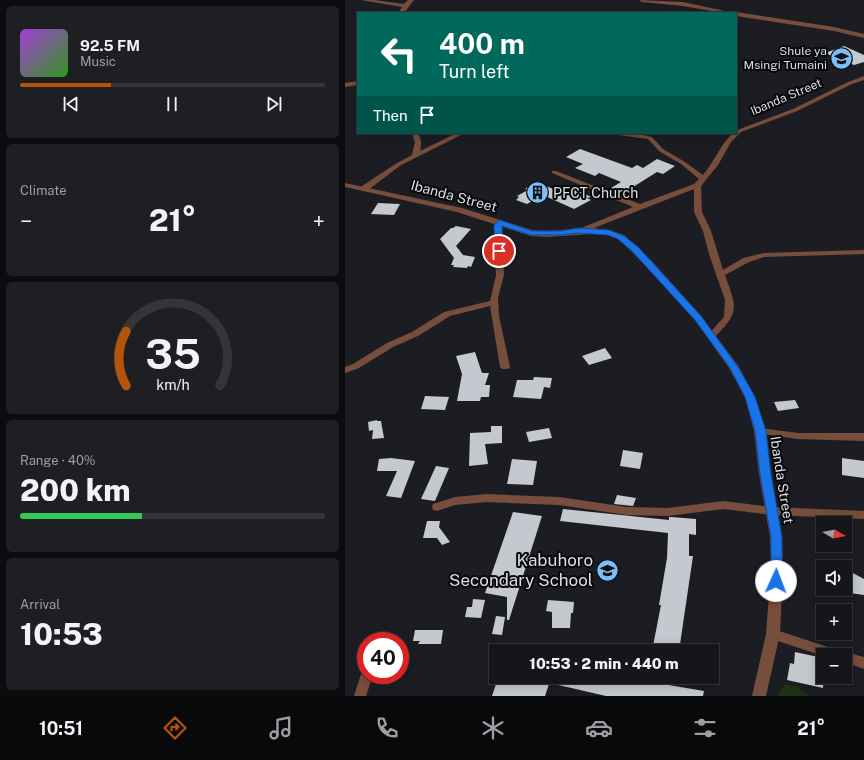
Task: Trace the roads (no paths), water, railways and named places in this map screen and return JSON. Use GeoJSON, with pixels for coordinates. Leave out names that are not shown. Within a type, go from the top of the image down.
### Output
{"type":"FeatureCollection","features":[{"type":"Feature","properties":{"kind":"street"},"geometry":{"type":"LineString","coordinates":[[363,0],[405,6]]}},
{"type":"Feature","properties":{"kind":"street"},"geometry":{"type":"LineString","coordinates":[[402,12],[411,0]]}},
{"type":"Feature","properties":{"kind":"street"},"geometry":{"type":"LineString","coordinates":[[642,0],[683,4],[726,12]]}},
{"type":"Feature","properties":{"kind":"street"},"geometry":{"type":"LineString","coordinates":[[737,14],[834,29],[864,36]]}},
{"type":"Feature","properties":{"kind":"street","name":"Ibanda Street"},"geometry":{"type":"LineString","coordinates":[[737,133],[795,110],[850,83],[864,78]]}},
{"type":"Feature","properties":{"kind":"street"},"geometry":{"type":"LineString","coordinates":[[345,85],[357,83]]}},
{"type":"Feature","properties":{"kind":"street"},"geometry":{"type":"LineString","coordinates":[[415,156],[419,147],[416,134]]}},
{"type":"Feature","properties":{"kind":"street"},"geometry":{"type":"LineString","coordinates":[[365,188],[388,171],[460,134]]}},
{"type":"Feature","properties":{"kind":"street"},"geometry":{"type":"LineString","coordinates":[[626,134],[650,138],[661,150],[683,163],[703,179]]}},
{"type":"Feature","properties":{"kind":"street","name":"Ibanda Street"},"geometry":{"type":"LineString","coordinates":[[697,186],[715,165],[728,141],[736,134]]}},
{"type":"Feature","properties":{"kind":"street"},"geometry":{"type":"LineString","coordinates":[[554,172],[640,207]]}},
{"type":"Feature","properties":{"kind":"street","name":"Ibanda Street"},"geometry":{"type":"LineString","coordinates":[[345,185],[365,188],[459,210],[531,233],[561,233],[578,231],[609,233],[621,237],[647,262],[698,318],[734,367],[750,397],[761,431],[765,474],[776,537],[777,568],[773,634],[759,696]]}},
{"type":"Feature","properties":{"kind":"street"},"geometry":{"type":"LineString","coordinates":[[578,231],[667,196],[697,186],[698,212],[707,231],[713,254],[729,300],[730,313],[728,319],[711,336]]}},
{"type":"Feature","properties":{"kind":"street"},"geometry":{"type":"LineString","coordinates":[[500,223],[498,225],[499,275],[494,303],[505,368]]}},
{"type":"Feature","properties":{"kind":"street"},"geometry":{"type":"LineString","coordinates":[[721,274],[746,260],[764,255],[864,252]]}},
{"type":"Feature","properties":{"kind":"street"},"geometry":{"type":"LineString","coordinates":[[345,370],[356,366],[390,345],[415,334],[447,314],[494,303]]}},
{"type":"Feature","properties":{"kind":"street"},"geometry":{"type":"LineString","coordinates":[[761,431],[797,436],[864,438]]}},
{"type":"Feature","properties":{"kind":"street"},"geometry":{"type":"LineString","coordinates":[[437,507],[455,501],[487,498],[559,502],[627,511],[668,512],[723,505],[772,511],[864,515]]}},
{"type":"Feature","properties":{"kind":"street"},"geometry":{"type":"LineString","coordinates":[[773,634],[816,648]]}},
{"type":"Feature","properties":{"kind":"street"},"geometry":{"type":"LineString","coordinates":[[852,659],[864,663]]}},
{"type":"Feature","properties":{"kind":"street"},"geometry":{"type":"LineString","coordinates":[[360,696],[364,684]]}},
{"type":"Feature","properties":{"kind":"place","name":"Shule ya Msingi Tumaini"},"geometry":{"type":"Point","coordinates":[842,58]}},
{"type":"Feature","properties":{"kind":"place","name":"PFCT Church"},"geometry":{"type":"Point","coordinates":[538,193]}},
{"type":"Feature","properties":{"kind":"place","name":"Kabuhoro Secondary School"},"geometry":{"type":"Point","coordinates":[608,570]}}]}
